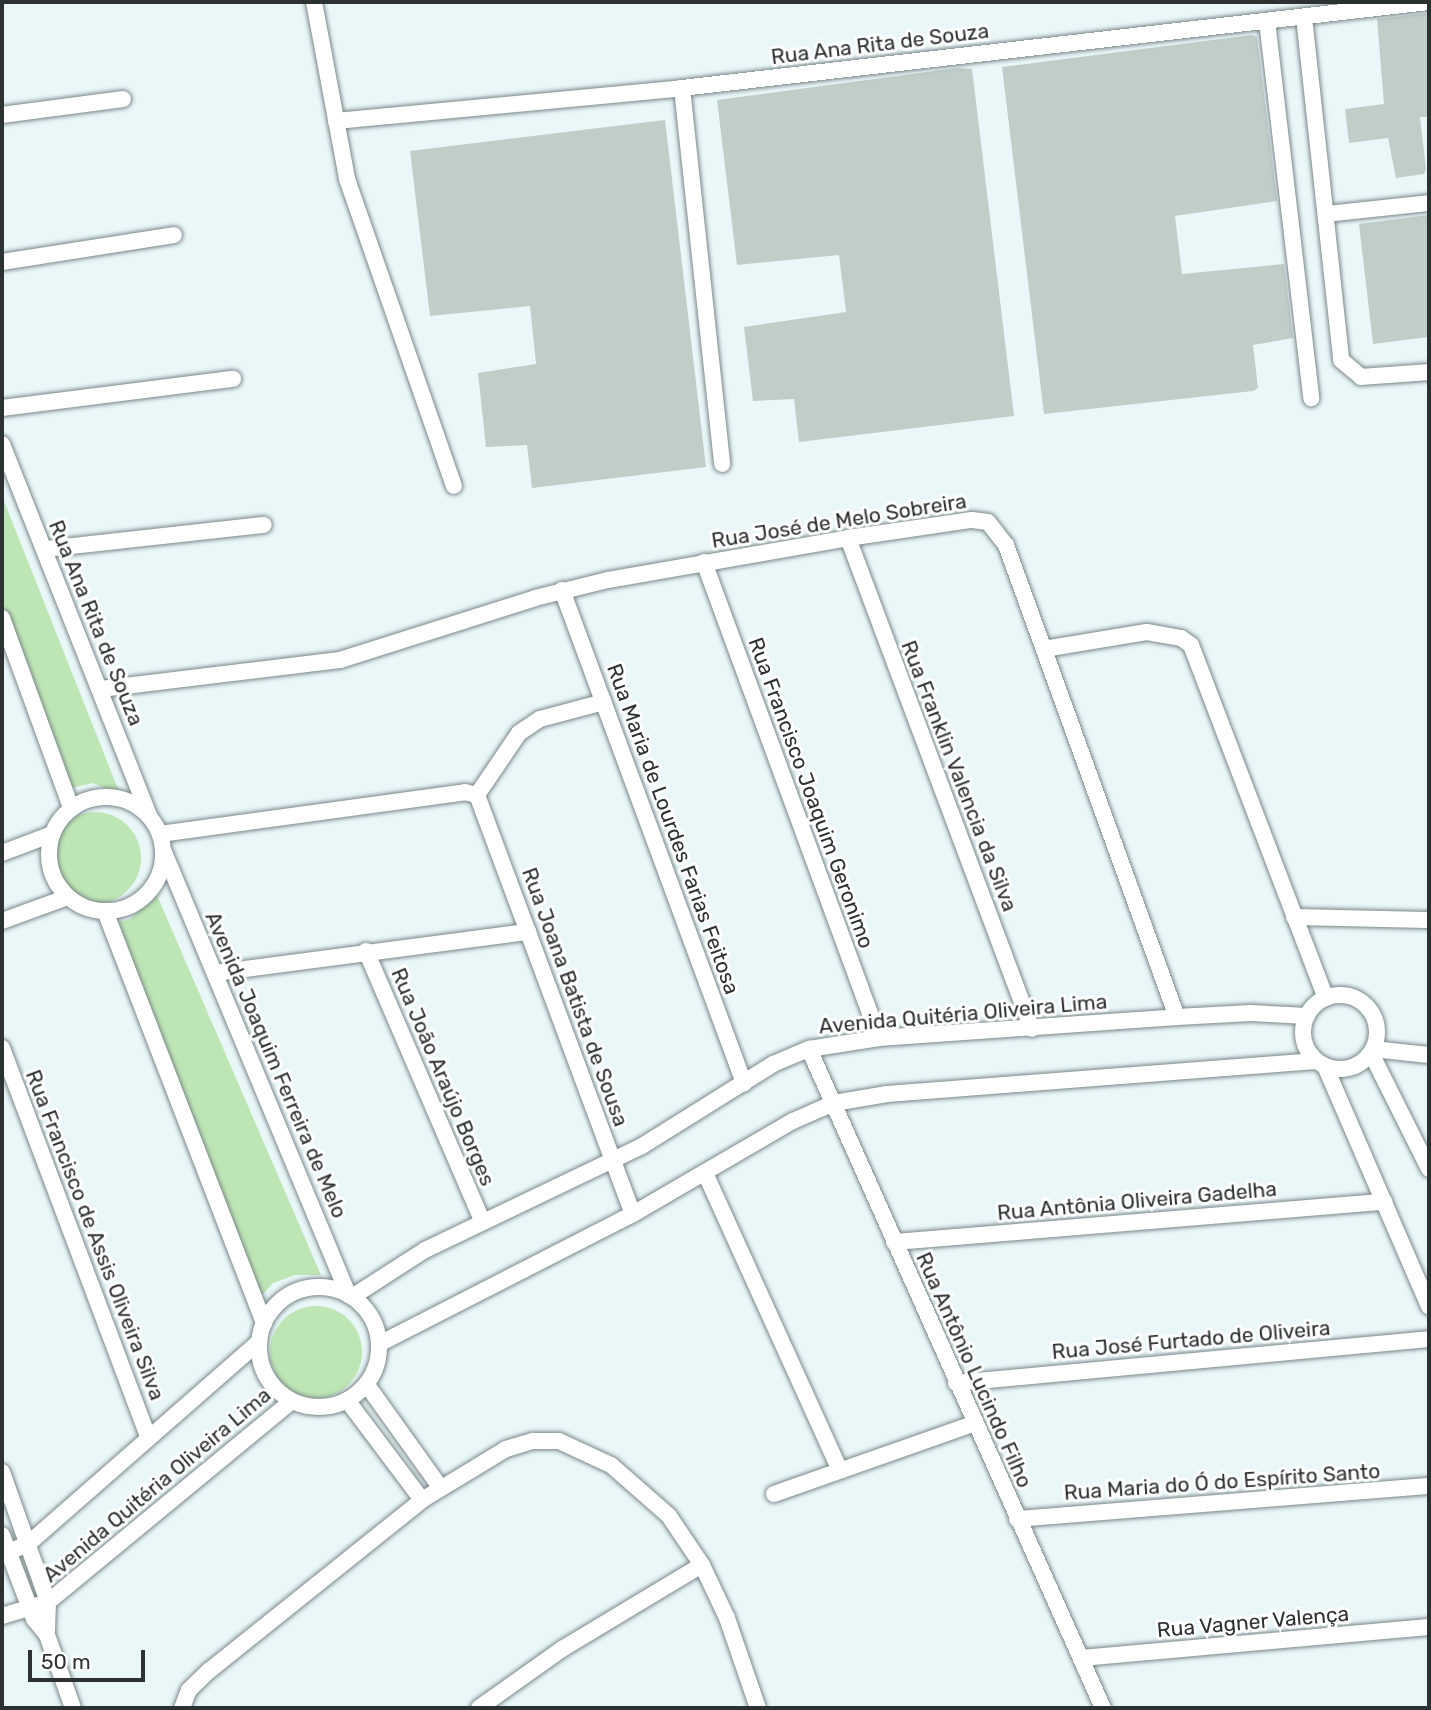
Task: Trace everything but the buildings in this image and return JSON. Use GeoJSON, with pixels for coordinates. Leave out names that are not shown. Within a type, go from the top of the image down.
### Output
{"type":"FeatureCollection","features":[{"type":"Feature","properties":{"kind":"street"},"geometry":{"type":"LineString","coordinates":[[314,2],[335,121],[363,231],[454,486]]}},
{"type":"Feature","properties":{"kind":"street","name":"Rua Ana Rita de Souza"},"geometry":{"type":"LineString","coordinates":[[335,121],[682,88],[1420,2]]}},
{"type":"Feature","properties":{"kind":"street"},"geometry":{"type":"LineString","coordinates":[[1304,17],[1339,351],[1346,368],[1371,378],[1429,372]]}},
{"type":"Feature","properties":{"kind":"street"},"geometry":{"type":"LineString","coordinates":[[1267,21],[1311,398]]}},
{"type":"Feature","properties":{"kind":"street"},"geometry":{"type":"LineString","coordinates":[[682,88],[722,464]]}},
{"type":"Feature","properties":{"kind":"street"},"geometry":{"type":"LineString","coordinates":[[2,115],[123,99]]}},
{"type":"Feature","properties":{"kind":"street"},"geometry":{"type":"LineString","coordinates":[[1326,214],[1429,203]]}},
{"type":"Feature","properties":{"kind":"street"},"geometry":{"type":"LineString","coordinates":[[2,261],[174,235]]}},
{"type":"Feature","properties":{"kind":"street"},"geometry":{"type":"LineString","coordinates":[[2,408],[233,379]]}},
{"type":"Feature","properties":{"kind":"street","name":"Rua Ana Rita de Souza"},"geometry":{"type":"LineString","coordinates":[[2,444],[150,817]]}},
{"type":"Feature","properties":{"kind":"street","name":"Rua José de Melo Sobreira"},"geometry":{"type":"LineString","coordinates":[[100,689],[304,665],[377,652],[562,590],[704,562],[848,538],[972,520],[988,522],[1006,545],[1177,1017]]}},
{"type":"Feature","properties":{"kind":"street"},"geometry":{"type":"LineString","coordinates":[[45,549],[264,525]]}},
{"type":"Feature","properties":{"kind":"street","name":"Rua Franklin Valencia da Silva"},"geometry":{"type":"LineString","coordinates":[[848,538],[1032,1029]]}},
{"type":"Feature","properties":{"kind":"street","name":"Rua Francisco Joaquim Geronimo"},"geometry":{"type":"LineString","coordinates":[[704,562],[879,1038]]}},
{"type":"Feature","properties":{"kind":"street","name":"Rua Maria de Lourdes Farias Feitosa"},"geometry":{"type":"LineString","coordinates":[[562,590],[744,1083]]}},
{"type":"Feature","properties":{"kind":"street"},"geometry":{"type":"LineString","coordinates":[[2,618],[71,808]]}},
{"type":"Feature","properties":{"kind":"street"},"geometry":{"type":"LineString","coordinates":[[1044,649],[1147,632],[1181,638],[1191,645],[1326,998]]}},
{"type":"Feature","properties":{"kind":"street"},"geometry":{"type":"LineString","coordinates":[[160,834],[465,792],[477,795],[519,733],[540,719],[604,702]]}},
{"type":"Feature","properties":{"kind":"street","name":"Rua Joana Batista de Sousa"},"geometry":{"type":"LineString","coordinates":[[477,795],[633,1214]]}},
{"type":"Feature","properties":{"kind":"street"},"geometry":{"type":"LineString","coordinates":[[113,796],[133,803],[150,817],[160,834],[163,852],[157,879],[140,900],[105,911],[85,907],[68,897],[50,868],[52,834],[71,808],[91,798],[113,796]]}},
{"type":"Feature","properties":{"kind":"street"},"geometry":{"type":"LineString","coordinates":[[2,853],[52,834]]}},
{"type":"Feature","properties":{"kind":"street","name":"Avenida Joaquim Ferreira de Melo"},"geometry":{"type":"LineString","coordinates":[[163,852],[350,1296]]}},
{"type":"Feature","properties":{"kind":"street"},"geometry":{"type":"LineString","coordinates":[[2,921],[68,897]]}},
{"type":"Feature","properties":{"kind":"street"},"geometry":{"type":"LineString","coordinates":[[105,911],[264,1323]]}},
{"type":"Feature","properties":{"kind":"street"},"geometry":{"type":"LineString","coordinates":[[1294,918],[1429,920]]}},
{"type":"Feature","properties":{"kind":"street"},"geometry":{"type":"LineString","coordinates":[[215,973],[366,951],[528,932]]}},
{"type":"Feature","properties":{"kind":"street","name":"Rua João Araújo Borges"},"geometry":{"type":"LineString","coordinates":[[366,951],[482,1220]]}},
{"type":"Feature","properties":{"kind":"street"},"geometry":{"type":"LineString","coordinates":[[1429,1170],[1372,1051],[1376,1024],[1371,1013],[1351,998],[1326,998],[1307,1016],[1303,1036],[1321,1064],[1429,1306]]}},
{"type":"Feature","properties":{"kind":"street","name":"Avenida Quitéria Oliveira Lima"},"geometry":{"type":"LineString","coordinates":[[350,1296],[482,1220],[613,1161],[744,1083],[809,1049],[879,1038],[1177,1017],[1251,1013],[1307,1016]]}},
{"type":"Feature","properties":{"kind":"street","name":"Rua Francisco de Assis Oliveira Silva"},"geometry":{"type":"LineString","coordinates":[[2,1048],[148,1437]]}},
{"type":"Feature","properties":{"kind":"street","name":"Rua Antônio Lucindo Filho"},"geometry":{"type":"LineString","coordinates":[[809,1049],[973,1424],[1103,1708]]}},
{"type":"Feature","properties":{"kind":"street"},"geometry":{"type":"LineString","coordinates":[[379,1344],[633,1214],[706,1175],[793,1121],[834,1103],[887,1094],[1321,1064],[1350,1068],[1372,1051],[1429,1055]]}},
{"type":"Feature","properties":{"kind":"street"},"geometry":{"type":"LineString","coordinates":[[706,1175],[840,1470]]}},
{"type":"Feature","properties":{"kind":"street","name":"Rua Antônia Oliveira Gadelha"},"geometry":{"type":"LineString","coordinates":[[894,1242],[1384,1202]]}},
{"type":"Feature","properties":{"kind":"street"},"geometry":{"type":"LineString","coordinates":[[329,1288],[350,1296],[370,1318],[379,1344],[377,1362],[367,1385],[347,1400],[326,1407],[292,1401],[266,1376],[258,1342],[264,1323],[290,1294],[329,1288]]}},
{"type":"Feature","properties":{"kind":"street","name":"Rua José Furtado de Oliveira"},"geometry":{"type":"LineString","coordinates":[[956,1383],[1429,1339]]}},
{"type":"Feature","properties":{"kind":"street","name":"Avenida Quitéria Oliveira Lima"},"geometry":{"type":"LineString","coordinates":[[8,1552],[28,1544],[258,1342]]}},
{"type":"Feature","properties":{"kind":"street"},"geometry":{"type":"LineString","coordinates":[[367,1385],[440,1486]]}},
{"type":"Feature","properties":{"kind":"street"},"geometry":{"type":"LineString","coordinates":[[347,1400],[422,1500]]}},
{"type":"Feature","properties":{"kind":"street","name":"Avenida Quitéria Oliveira Lima"},"geometry":{"type":"LineString","coordinates":[[48,1602],[292,1401]]}},
{"type":"Feature","properties":{"kind":"street"},"geometry":{"type":"LineString","coordinates":[[774,1494],[973,1424]]}},
{"type":"Feature","properties":{"kind":"street"},"geometry":{"type":"LineString","coordinates":[[181,1708],[189,1690],[210,1670],[440,1486],[506,1450],[533,1441],[559,1441],[611,1465],[670,1516],[702,1565],[727,1618],[758,1708]]}},
{"type":"Feature","properties":{"kind":"street"},"geometry":{"type":"LineString","coordinates":[[2,1472],[48,1602],[47,1635]]}},
{"type":"Feature","properties":{"kind":"street","name":"Rua Maria do Ó do Espírito Santo"},"geometry":{"type":"LineString","coordinates":[[1017,1519],[1429,1486]]}},
{"type":"Feature","properties":{"kind":"street"},"geometry":{"type":"LineString","coordinates":[[2,1535],[29,1608],[47,1635],[73,1708]]}},
{"type":"Feature","properties":{"kind":"street"},"geometry":{"type":"LineString","coordinates":[[479,1708],[562,1649],[702,1565]]}},
{"type":"Feature","properties":{"kind":"street"},"geometry":{"type":"LineString","coordinates":[[2,1616],[48,1602]]}},
{"type":"Feature","properties":{"kind":"street","name":"Rua Vagner Valença"},"geometry":{"type":"LineString","coordinates":[[1081,1658],[1429,1627]]}},
{"type":"Feature","properties":{"kind":"green space"},"geometry":{"type":"Polygon","coordinates":[[[2,496],[120,794],[93,783],[71,788],[2,602],[2,496]]]}},
{"type":"Feature","properties":{"kind":"green space"},"geometry":{"type":"Polygon","coordinates":[[[95,812],[113,816],[127,826],[137,840],[141,858],[137,876],[127,890],[113,900],[95,904],[77,900],[63,890],[53,876],[49,858],[53,840],[63,826],[77,816],[95,812]]]}},
{"type":"Feature","properties":{"kind":"green space"},"geometry":{"type":"Polygon","coordinates":[[[156,893],[321,1275],[295,1275],[273,1283],[257,1301],[115,923],[130,919],[156,893]]]}},
{"type":"Feature","properties":{"kind":"green space"},"geometry":{"type":"Polygon","coordinates":[[[316,1306],[334,1310],[348,1320],[358,1334],[362,1352],[358,1370],[348,1384],[334,1394],[316,1398],[298,1394],[284,1384],[274,1370],[270,1352],[274,1334],[284,1320],[298,1310],[316,1306]]]}}]}
